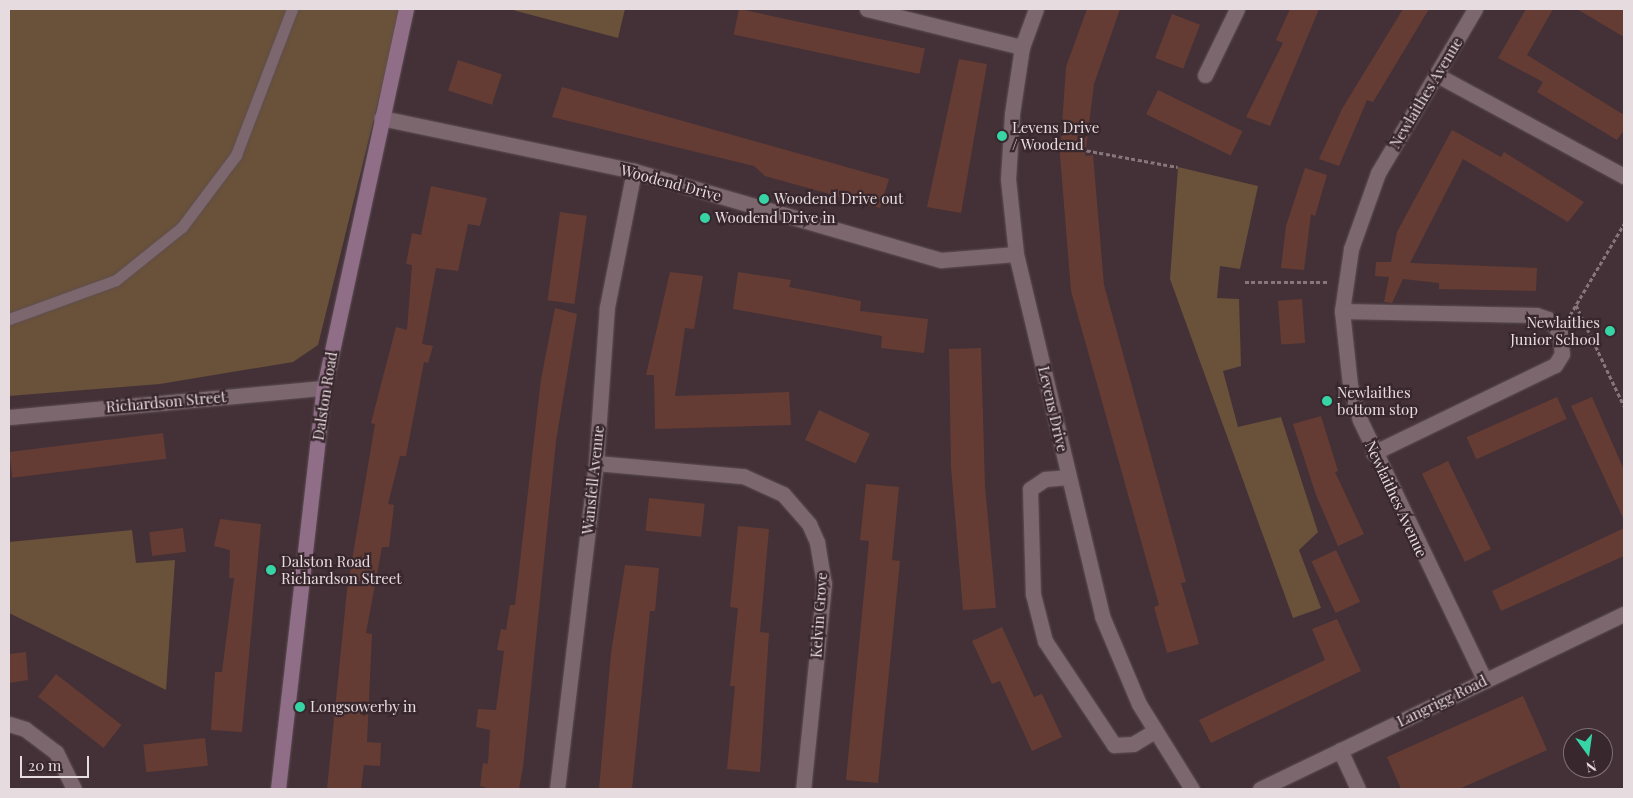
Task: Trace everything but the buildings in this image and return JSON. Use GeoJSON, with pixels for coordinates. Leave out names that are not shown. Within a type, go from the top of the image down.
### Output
{"type":"FeatureCollection","features":[{"type":"Feature","properties":{"kind":"main road","name":"Dalston Road"},"geometry":{"type":"LineString","coordinates":[[278,789],[324,388],[406,9]]}},
{"type":"Feature","properties":{"kind":"street"},"geometry":{"type":"LineString","coordinates":[[867,9],[1022,47]]}},
{"type":"Feature","properties":{"kind":"street","name":"Levens Drive"},"geometry":{"type":"LineString","coordinates":[[1036,9],[1022,47],[1011,137],[1008,179],[1016,254],[1102,616],[1139,704],[1192,789]]}},
{"type":"Feature","properties":{"kind":"street"},"geometry":{"type":"LineString","coordinates":[[1205,75],[1237,9]]}},
{"type":"Feature","properties":{"kind":"street","name":"Newlaithes Avenue"},"geometry":{"type":"LineString","coordinates":[[1475,9],[1378,172],[1362,210],[1345,282],[1342,311],[1350,385],[1373,453],[1485,681]]}},
{"type":"Feature","properties":{"kind":"street"},"geometry":{"type":"LineString","coordinates":[[1437,75],[1624,176]]}},
{"type":"Feature","properties":{"kind":"street","name":"Woodend Drive"},"geometry":{"type":"LineString","coordinates":[[381,118],[634,171],[941,260],[1016,254]]}},
{"type":"Feature","properties":{"kind":"street","name":"Wansfell Avenue"},"geometry":{"type":"LineString","coordinates":[[557,789],[596,463],[607,307],[634,171]]}},
{"type":"Feature","properties":{"kind":"street"},"geometry":{"type":"LineString","coordinates":[[1342,311],[1536,315],[1548,319],[1560,333],[1562,354],[1555,365],[1373,453]]}},
{"type":"Feature","properties":{"kind":"street","name":"Richardson Street"},"geometry":{"type":"LineString","coordinates":[[9,417],[324,388]]}},
{"type":"Feature","properties":{"kind":"street","name":"Kelvin Grove"},"geometry":{"type":"LineString","coordinates":[[596,463],[743,476],[783,494],[809,524],[817,542],[824,584],[803,789]]}},
{"type":"Feature","properties":{"kind":"street"},"geometry":{"type":"LineString","coordinates":[[1069,477],[1045,479],[1030,489],[1033,594],[1045,641],[1114,745],[1133,744],[1156,730]]}},
{"type":"Feature","properties":{"kind":"street","name":"Langrigg Road"},"geometry":{"type":"LineString","coordinates":[[1260,789],[1624,614]]}},
{"type":"Feature","properties":{"kind":"street"},"geometry":{"type":"LineString","coordinates":[[9,724],[25,729],[56,752],[74,789]]}},
{"type":"Feature","properties":{"kind":"street"},"geometry":{"type":"LineString","coordinates":[[1340,750],[1358,789]]}},
{"type":"Feature","properties":{"kind":"lane"},"geometry":{"type":"LineString","coordinates":[[9,319],[116,280],[182,227],[236,154],[292,9]]}},
{"type":"Feature","properties":{"kind":"path"},"geometry":{"type":"LineString","coordinates":[[1011,137],[1178,167]]}},
{"type":"Feature","properties":{"kind":"path"},"geometry":{"type":"LineString","coordinates":[[1560,333],[1624,224]]}},
{"type":"Feature","properties":{"kind":"path"},"geometry":{"type":"LineString","coordinates":[[1245,282],[1345,282]]}},
{"type":"Feature","properties":{"kind":"path"},"geometry":{"type":"LineString","coordinates":[[1576,305],[1624,406]]}},
{"type":"Feature","properties":{"kind":"shaded area"},"geometry":{"type":"Polygon","coordinates":[[[9,9],[401,9],[318,345],[293,362],[160,384],[9,396],[9,9]]]}},
{"type":"Feature","properties":{"kind":"shaded area"},"geometry":{"type":"Polygon","coordinates":[[[509,9],[625,9],[618,38],[509,9]]]}},
{"type":"Feature","properties":{"kind":"shaded area"},"geometry":{"type":"Polygon","coordinates":[[[1178,167],[1258,186],[1240,269],[1220,266],[1217,298],[1239,299],[1241,366],[1223,371],[1238,427],[1281,417],[1318,532],[1299,550],[1321,608],[1293,618],[1170,279],[1178,167]]]}},
{"type":"Feature","properties":{"kind":"shaded area"},"geometry":{"type":"Polygon","coordinates":[[[132,530],[136,563],[175,560],[166,690],[9,613],[9,542],[132,530]]]}},
{"type":"Feature","properties":{"kind":"place","name":"Levens Drive / Woodend"},"geometry":{"type":"Point","coordinates":[1002,136]}},
{"type":"Feature","properties":{"kind":"place","name":"Woodend Drive out"},"geometry":{"type":"Point","coordinates":[764,199]}},
{"type":"Feature","properties":{"kind":"place","name":"Woodend Drive in"},"geometry":{"type":"Point","coordinates":[705,218]}},
{"type":"Feature","properties":{"kind":"place","name":"Newlaithes Junior School"},"geometry":{"type":"Point","coordinates":[1610,331]}},
{"type":"Feature","properties":{"kind":"place","name":"Newlaithes bottom stop"},"geometry":{"type":"Point","coordinates":[1327,401]}},
{"type":"Feature","properties":{"kind":"place","name":"Dalston Road Richardson Street"},"geometry":{"type":"Point","coordinates":[271,570]}},
{"type":"Feature","properties":{"kind":"place","name":"Longsowerby in"},"geometry":{"type":"Point","coordinates":[300,707]}}]}
